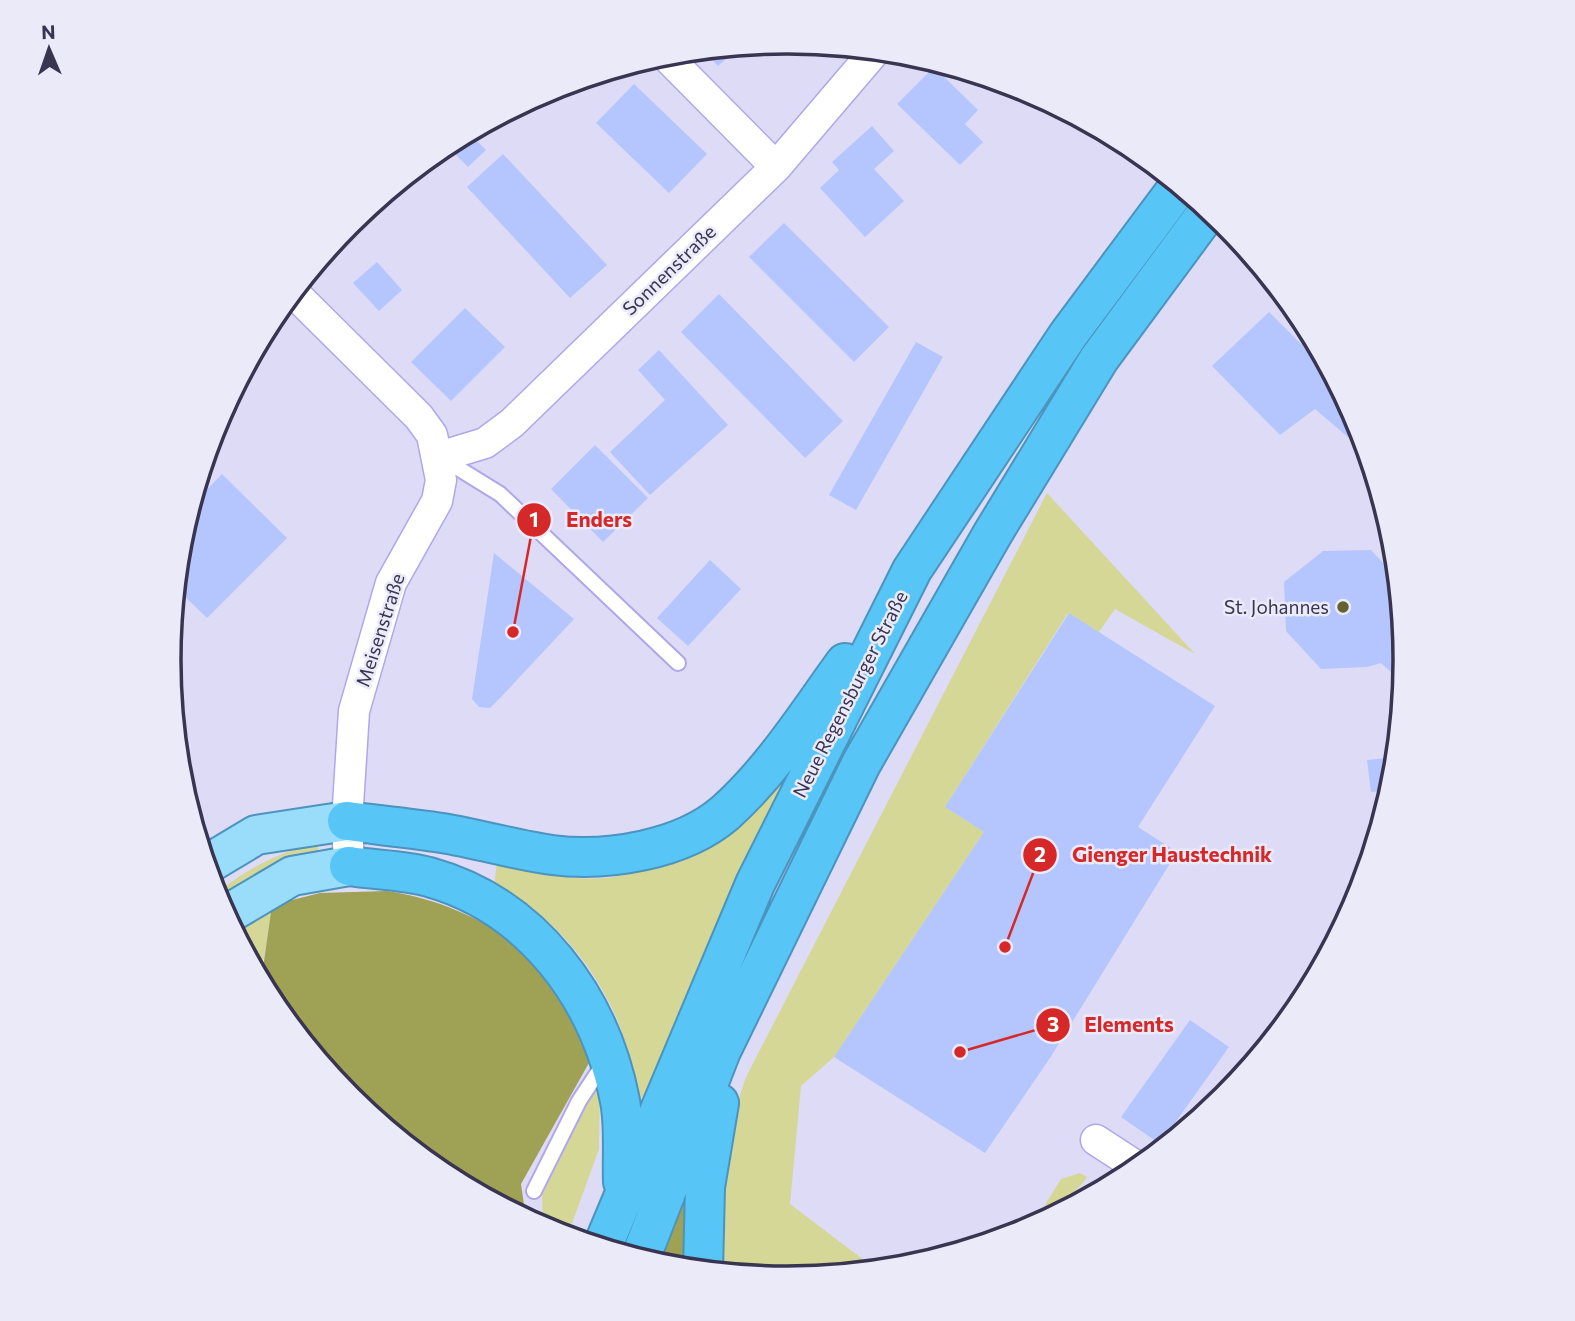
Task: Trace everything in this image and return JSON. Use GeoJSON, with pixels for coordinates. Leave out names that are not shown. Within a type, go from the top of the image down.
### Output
{"type":"FeatureCollection","features":[{"type":"Feature","properties":{"kind":"highway","name":"Neue Regensburger Straße"},"geometry":{"type":"LineString","coordinates":[[606,1239],[755,884],[912,570],[1068,335],[1173,194]]}},
{"type":"Feature","properties":{"kind":"highway"},"geometry":{"type":"LineString","coordinates":[[644,1249],[721,1051],[861,764],[993,533],[1099,359],[1202,219]]}},
{"type":"Feature","properties":{"kind":"highway"},"geometry":{"type":"LineString","coordinates":[[347,821],[442,833],[553,855],[606,856],[658,846],[694,832],[723,814],[774,761],[912,570]]}},
{"type":"Feature","properties":{"kind":"highway"},"geometry":{"type":"LineString","coordinates":[[349,866],[429,877],[492,903],[543,945],[569,977],[595,1019],[621,1103],[623,1194]]}},
{"type":"Feature","properties":{"kind":"highway"},"geometry":{"type":"LineString","coordinates":[[703,1261],[705,1187],[721,1088],[721,1051]]}},
{"type":"Feature","properties":{"kind":"main road"},"geometry":{"type":"LineString","coordinates":[[215,860],[256,835],[347,821]]}},
{"type":"Feature","properties":{"kind":"main road"},"geometry":{"type":"LineString","coordinates":[[235,910],[292,876],[349,866]]}},
{"type":"Feature","properties":{"kind":"street","name":"Sonnenstraße"},"geometry":{"type":"LineString","coordinates":[[439,457],[485,443],[512,423],[776,167],[868,59]]}},
{"type":"Feature","properties":{"kind":"street"},"geometry":{"type":"LineString","coordinates":[[675,65],[776,167]]}},
{"type":"Feature","properties":{"kind":"street","name":"Meisenstraße"},"geometry":{"type":"LineString","coordinates":[[301,300],[419,416],[432,436],[439,457],[441,480],[437,501],[391,583],[354,711],[347,821],[349,866]]}},
{"type":"Feature","properties":{"kind":"street"},"geometry":{"type":"LineString","coordinates":[[1096,1140],[1129,1161]]}},
{"type":"Feature","properties":{"kind":"lane"},"geometry":{"type":"LineString","coordinates":[[439,457],[500,494],[678,663]]}},
{"type":"Feature","properties":{"kind":"lane"},"geometry":{"type":"LineString","coordinates":[[534,1191],[594,1074],[607,1059]]}},
{"type":"Feature","properties":{"kind":"green space"},"geometry":{"type":"Polygon","coordinates":[[[1047,493],[1195,654],[1115,609],[1099,632],[1068,613],[945,807],[984,832],[834,1057],[801,1086],[790,1204],[867,1262],[788,1267],[721,1263],[721,1198],[727,1149],[746,1077],[1047,493]]]}},
{"type":"Feature","properties":{"kind":"green space"},"geometry":{"type":"Polygon","coordinates":[[[789,774],[637,1109],[624,1041],[607,998],[568,941],[534,910],[494,886],[497,862],[577,878],[606,878],[635,872],[664,862],[720,832],[745,814],[789,774]]]}},
{"type":"Feature","properties":{"kind":"green space"},"geometry":{"type":"Polygon","coordinates":[[[306,846],[317,846],[319,850],[266,869],[227,894],[225,887],[281,855],[306,846]]]}},
{"type":"Feature","properties":{"kind":"green space"},"geometry":{"type":"Polygon","coordinates":[[[272,905],[264,959],[260,960],[241,923],[272,905]]]}},
{"type":"Feature","properties":{"kind":"green space"},"geometry":{"type":"Polygon","coordinates":[[[600,1090],[599,1149],[571,1227],[543,1215],[542,1195],[592,1093],[600,1090]]]}},
{"type":"Feature","properties":{"kind":"green space"},"geometry":{"type":"Polygon","coordinates":[[[1080,1173],[1087,1177],[1066,1199],[1041,1211],[1061,1179],[1080,1173]]]}},
{"type":"Feature","properties":{"kind":"shaded area"},"geometry":{"type":"Polygon","coordinates":[[[387,891],[454,909],[516,943],[556,980],[594,1054],[521,1184],[524,1207],[451,1165],[388,1116],[332,1060],[283,997],[263,966],[272,905],[320,893],[387,891]]]}},
{"type":"Feature","properties":{"kind":"shaded area"},"geometry":{"type":"Polygon","coordinates":[[[687,1179],[685,1258],[661,1253],[687,1179]]]}},
{"type":"Feature","properties":{"kind":"building"},"geometry":{"type":"Polygon","coordinates":[[[727,58],[718,66],[711,59],[727,58]]]}},
{"type":"Feature","properties":{"kind":"building"},"geometry":{"type":"Polygon","coordinates":[[[929,72],[942,74],[978,110],[965,124],[983,142],[960,165],[897,104],[929,72]]]}},
{"type":"Feature","properties":{"kind":"building"},"geometry":{"type":"Polygon","coordinates":[[[634,84],[707,154],[669,193],[596,123],[634,84]]]}},
{"type":"Feature","properties":{"kind":"building"},"geometry":{"type":"Polygon","coordinates":[[[872,126],[894,151],[874,169],[904,201],[865,237],[820,188],[839,170],[832,162],[872,126]]]}},
{"type":"Feature","properties":{"kind":"building"},"geometry":{"type":"Polygon","coordinates":[[[476,140],[486,150],[468,167],[455,154],[476,140]]]}},
{"type":"Feature","properties":{"kind":"building"},"geometry":{"type":"Polygon","coordinates":[[[503,154],[607,265],[570,298],[467,187],[503,154]]]}},
{"type":"Feature","properties":{"kind":"building"},"geometry":{"type":"Polygon","coordinates":[[[784,223],[889,327],[854,362],[749,257],[784,223]]]}},
{"type":"Feature","properties":{"kind":"building"},"geometry":{"type":"Polygon","coordinates":[[[377,262],[402,290],[379,311],[353,283],[377,262]]]}},
{"type":"Feature","properties":{"kind":"building"},"geometry":{"type":"Polygon","coordinates":[[[719,294],[843,421],[805,458],[681,332],[719,294]]]}},
{"type":"Feature","properties":{"kind":"building"},"geometry":{"type":"Polygon","coordinates":[[[465,308],[505,347],[451,401],[411,362],[465,308]]]}},
{"type":"Feature","properties":{"kind":"building"},"geometry":{"type":"Polygon","coordinates":[[[1269,312],[1301,344],[1305,344],[1351,437],[1349,438],[1315,409],[1280,435],[1212,366],[1269,312]]]}},
{"type":"Feature","properties":{"kind":"building"},"geometry":{"type":"Polygon","coordinates":[[[916,342],[943,357],[856,510],[829,495],[916,342]]]}},
{"type":"Feature","properties":{"kind":"building"},"geometry":{"type":"Polygon","coordinates":[[[659,350],[728,425],[650,495],[610,452],[665,400],[638,370],[659,350]]]}},
{"type":"Feature","properties":{"kind":"building"},"geometry":{"type":"Polygon","coordinates":[[[595,445],[648,498],[603,542],[551,489],[595,445]]]}},
{"type":"Feature","properties":{"kind":"building"},"geometry":{"type":"Polygon","coordinates":[[[222,474],[287,538],[207,618],[185,597],[193,542],[206,491],[222,474]]]}},
{"type":"Feature","properties":{"kind":"building","name":"St. Johannes"},"geometry":{"type":"Polygon","coordinates":[[[1371,550],[1386,567],[1392,621],[1393,674],[1381,663],[1367,667],[1321,669],[1286,631],[1284,582],[1323,551],[1371,550]]]}},
{"type":"Feature","properties":{"kind":"building"},"geometry":{"type":"Polygon","coordinates":[[[494,553],[574,619],[490,708],[479,707],[472,699],[494,553]]]}},
{"type":"Feature","properties":{"kind":"building"},"geometry":{"type":"Polygon","coordinates":[[[710,560],[741,589],[688,646],[657,618],[710,560]]]}},
{"type":"Feature","properties":{"kind":"building"},"geometry":{"type":"Polygon","coordinates":[[[1069,613],[1215,706],[1138,827],[1177,852],[1050,1058],[985,1153],[834,1057],[984,832],[945,807],[1069,613]]]}},
{"type":"Feature","properties":{"kind":"building"},"geometry":{"type":"Polygon","coordinates":[[[1386,758],[1379,791],[1371,792],[1367,760],[1386,758]]]}},
{"type":"Feature","properties":{"kind":"building"},"geometry":{"type":"Polygon","coordinates":[[[1190,1020],[1229,1047],[1170,1130],[1156,1141],[1121,1117],[1190,1020]]]}},
{"type":"Feature","properties":{"kind":"place","name":"St. Johannes"},"geometry":{"type":"Point","coordinates":[1343,607]}},
{"type":"Feature","properties":{"kind":"place","name":"Enders"},"geometry":{"type":"Point","coordinates":[513,632]}},
{"type":"Feature","properties":{"kind":"place","name":"Gienger Haustechnik"},"geometry":{"type":"Point","coordinates":[1005,947]}},
{"type":"Feature","properties":{"kind":"place","name":"Elements"},"geometry":{"type":"Point","coordinates":[960,1052]}}]}
